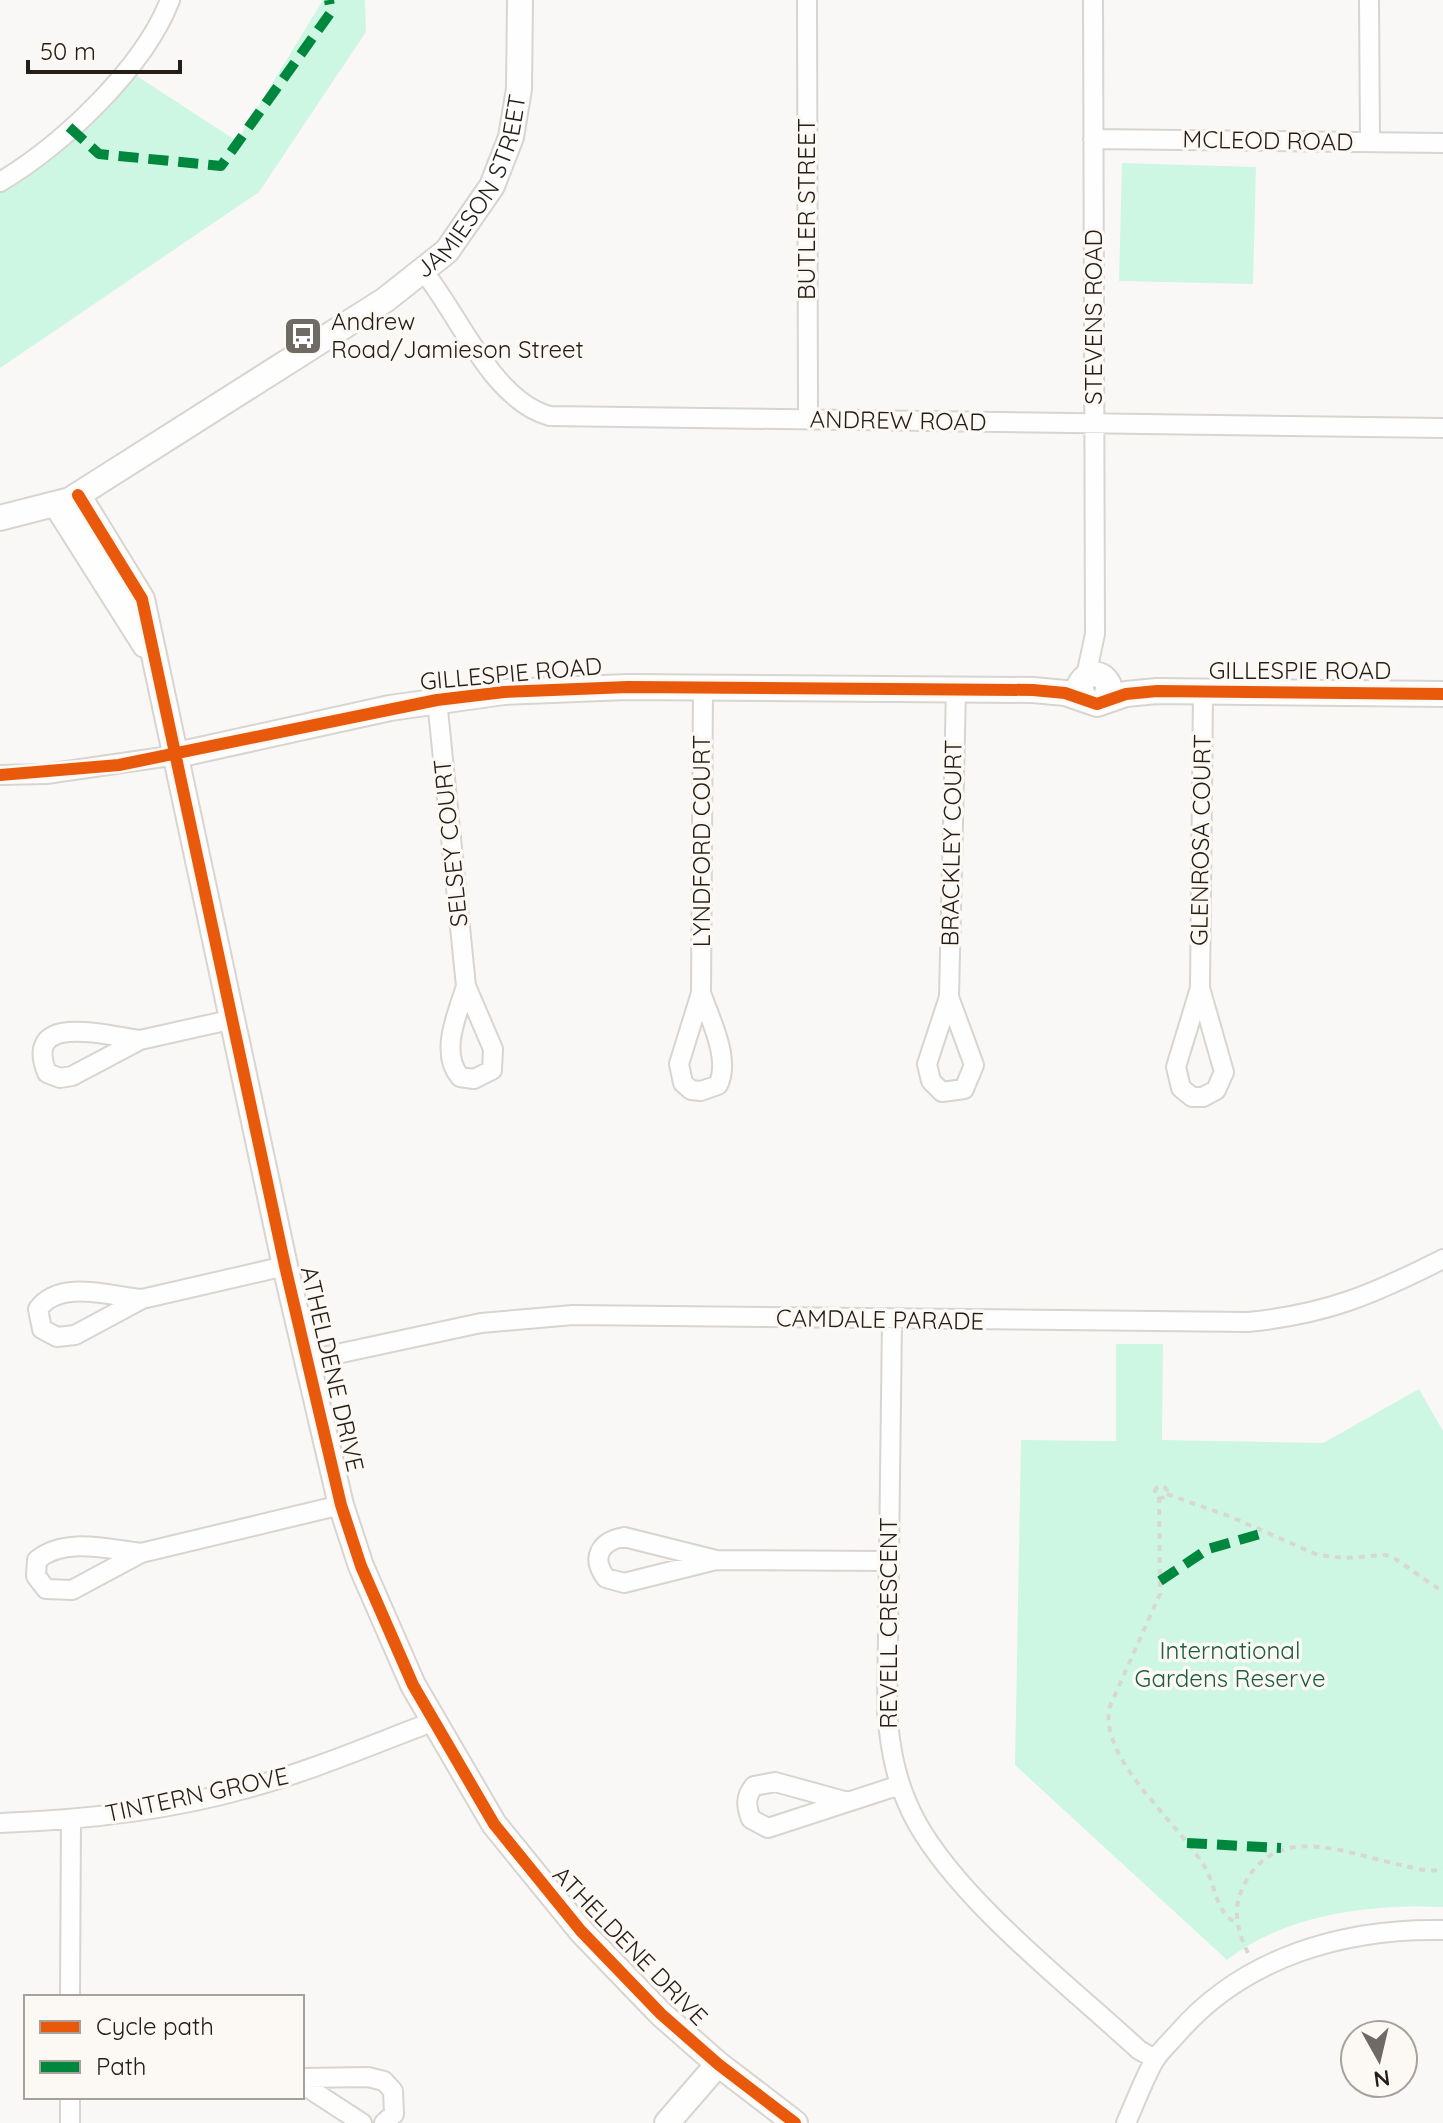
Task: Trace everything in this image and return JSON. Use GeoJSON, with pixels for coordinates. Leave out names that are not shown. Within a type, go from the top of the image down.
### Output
{"type":"FeatureCollection","features":[{"type":"Feature","properties":{"kind":"street"},"geometry":{"type":"LineString","coordinates":[[0,182],[80,118],[129,71],[162,21],[170,0]]}},
{"type":"Feature","properties":{"kind":"street","name":"JAMIESON STREET"},"geometry":{"type":"LineString","coordinates":[[68,501],[424,272],[447,251],[478,210],[511,137],[519,89],[520,0]]}},
{"type":"Feature","properties":{"kind":"street","name":"BUTLER STREET"},"geometry":{"type":"LineString","coordinates":[[807,0],[808,419]]}},
{"type":"Feature","properties":{"kind":"street","name":"STEVENS ROAD"},"geometry":{"type":"LineString","coordinates":[[1093,0],[1095,685]]}},
{"type":"Feature","properties":{"kind":"street"},"geometry":{"type":"LineString","coordinates":[[1369,0],[1370,142]]}},
{"type":"Feature","properties":{"kind":"street","name":"MCLEOD ROAD"},"geometry":{"type":"LineString","coordinates":[[1093,139],[1443,143]]}},
{"type":"Feature","properties":{"kind":"street","name":"ANDREW ROAD"},"geometry":{"type":"LineString","coordinates":[[424,272],[506,390],[525,408],[576,419],[808,419],[1443,428]]}},
{"type":"Feature","properties":{"kind":"street"},"geometry":{"type":"LineString","coordinates":[[0,518],[68,501]]}},
{"type":"Feature","properties":{"kind":"street","name":"ATHELDENE DRIVE"},"geometry":{"type":"LineString","coordinates":[[68,501],[142,599],[285,1266],[341,1505],[361,1566],[432,1722],[494,1824],[536,1879],[661,2014],[718,2064],[795,2123]]}},
{"type":"Feature","properties":{"kind":"street","name":"GILLESPIE ROAD"},"geometry":{"type":"LineString","coordinates":[[0,775],[46,774],[177,755],[437,700],[562,688],[1033,690],[1095,685],[1203,693],[1443,694]]}},
{"type":"Feature","properties":{"kind":"street","name":"LYNDFORD COURT"},"geometry":{"type":"LineString","coordinates":[[701,993],[722,1063],[718,1085],[701,1091],[691,1090],[683,1083],[679,1064],[701,993],[703,688]]}},
{"type":"Feature","properties":{"kind":"street","name":"BRACKLEY COURT"},"geometry":{"type":"LineString","coordinates":[[949,997],[956,689]]}},
{"type":"Feature","properties":{"kind":"street","name":"GLENROSA COURT"},"geometry":{"type":"LineString","coordinates":[[1200,988],[1224,1072],[1216,1090],[1203,1097],[1192,1097],[1181,1088],[1176,1067],[1200,988],[1203,693]]}},
{"type":"Feature","properties":{"kind":"street","name":"SELSEY COURT"},"geometry":{"type":"LineString","coordinates":[[437,700],[466,986]]}},
{"type":"Feature","properties":{"kind":"street"},"geometry":{"type":"LineString","coordinates":[[140,1040],[69,1030],[52,1034],[44,1045],[42,1060],[47,1073],[60,1078],[72,1076],[140,1040],[234,1019]]}},
{"type":"Feature","properties":{"kind":"street","name":"CAMDALE PARADE"},"geometry":{"type":"LineString","coordinates":[[309,1360],[427,1334],[528,1317],[1160,1324],[1297,1317],[1373,1294],[1443,1259]]}},
{"type":"Feature","properties":{"kind":"street"},"geometry":{"type":"LineString","coordinates":[[142,1299],[65,1291],[47,1296],[38,1309],[42,1329],[57,1337],[75,1335],[142,1299],[285,1266]]}},
{"type":"Feature","properties":{"kind":"street","name":"REVELL CRESCENT"},"geometry":{"type":"LineString","coordinates":[[892,1321],[887,1711],[891,1755],[900,1785],[916,1822],[943,1863],[1001,1923],[1139,2050],[1155,2059]]}},
{"type":"Feature","properties":{"kind":"street"},"geometry":{"type":"LineString","coordinates":[[141,1553],[70,1546],[51,1549],[37,1560],[36,1576],[46,1589],[72,1590],[141,1553],[341,1505]]}},
{"type":"Feature","properties":{"kind":"street"},"geometry":{"type":"LineString","coordinates":[[716,1560],[624,1583],[606,1578],[598,1558],[600,1548],[609,1540],[624,1537],[716,1560],[888,1561]]}},
{"type":"Feature","properties":{"kind":"street","name":"TINTERN GROVE"},"geometry":{"type":"LineString","coordinates":[[0,1823],[71,1820],[147,1810],[248,1789],[339,1759],[432,1722]]}},
{"type":"Feature","properties":{"kind":"street"},"geometry":{"type":"LineString","coordinates":[[848,1802],[775,1782],[754,1786],[748,1794],[746,1807],[751,1819],[768,1828],[848,1802],[900,1785]]}},
{"type":"Feature","properties":{"kind":"street"},"geometry":{"type":"LineString","coordinates":[[70,1995],[71,1820]]}},
{"type":"Feature","properties":{"kind":"street"},"geometry":{"type":"LineString","coordinates":[[1126,2123],[1155,2059],[1199,2009],[1224,1987],[1279,1958],[1369,1934],[1443,1930]]}},
{"type":"Feature","properties":{"kind":"street"},"geometry":{"type":"LineString","coordinates":[[667,2123],[718,2064]]}},
{"type":"Feature","properties":{"kind":"street"},"geometry":{"type":"LineString","coordinates":[[304,2081],[368,2077],[384,2081],[395,2102],[394,2114],[384,2123]]}},
{"type":"Feature","properties":{"kind":"street"},"geometry":{"type":"LineString","coordinates":[[304,2082],[362,2123]]}},
{"type":"Feature","properties":{"kind":"street"},"geometry":{"type":"LineString","coordinates":[[70,2099],[70,2123]]}},
{"type":"Feature","properties":{"kind":"path"},"geometry":{"type":"LineString","coordinates":[[1167,1494],[1165,1487],[1159,1486],[1155,1492],[1159,1497],[1160,1594],[1110,1706],[1109,1723],[1120,1754],[1153,1802],[1197,1854],[1224,1913],[1236,1922]]}},
{"type":"Feature","properties":{"kind":"path"},"geometry":{"type":"LineString","coordinates":[[1159,1497],[1167,1494],[1229,1516],[1318,1555],[1345,1558],[1385,1555],[1443,1592]]}},
{"type":"Feature","properties":{"kind":"path"},"geometry":{"type":"LineString","coordinates":[[1248,1953],[1236,1922],[1238,1896],[1251,1872],[1281,1848],[1305,1844],[1421,1869],[1443,1869]]}},
{"type":"Feature","properties":{"kind":"green space"},"geometry":{"type":"Polygon","coordinates":[[[323,0],[365,0],[366,32],[259,192],[0,368],[0,182],[129,71],[237,141],[323,0]]]}},
{"type":"Feature","properties":{"kind":"green space"},"geometry":{"type":"Polygon","coordinates":[[[1122,163],[1256,167],[1253,284],[1119,281],[1122,163]]]}},
{"type":"Feature","properties":{"kind":"green space","name":"International Gardens Reserve"},"geometry":{"type":"Polygon","coordinates":[[[1116,1344],[1163,1344],[1162,1440],[1323,1443],[1419,1389],[1443,1431],[1443,1907],[1358,1910],[1330,1915],[1275,1932],[1227,1960],[1015,1765],[1021,1440],[1116,1441],[1116,1344]]]}},
{"type":"Feature","properties":{"kind":"marked path"},"geometry":{"type":"LineString","coordinates":[[69,127],[99,154],[221,166],[331,12],[329,0]]}},
{"type":"Feature","properties":{"kind":"marked path"},"geometry":{"type":"LineString","coordinates":[[1160,1581],[1208,1549],[1267,1532]]}},
{"type":"Feature","properties":{"kind":"marked path"},"geometry":{"type":"LineString","coordinates":[[1187,1843],[1281,1848]]}},
{"type":"Feature","properties":{"kind":"cycle path"},"geometry":{"type":"LineString","coordinates":[[78,495],[142,599],[285,1266],[341,1505],[361,1566],[413,1685],[494,1824],[581,1931],[661,2014],[718,2064],[795,2123]]}},
{"type":"Feature","properties":{"kind":"cycle path"},"geometry":{"type":"LineString","coordinates":[[0,775],[119,765],[437,700],[504,692],[628,687],[1033,690],[1065,693],[1097,704],[1126,694],[1157,691],[1443,694]]}},
{"type":"Feature","properties":{"kind":"place","name":"Andrew Road/Jamieson Street"},"geometry":{"type":"Point","coordinates":[303,336]}}]}
